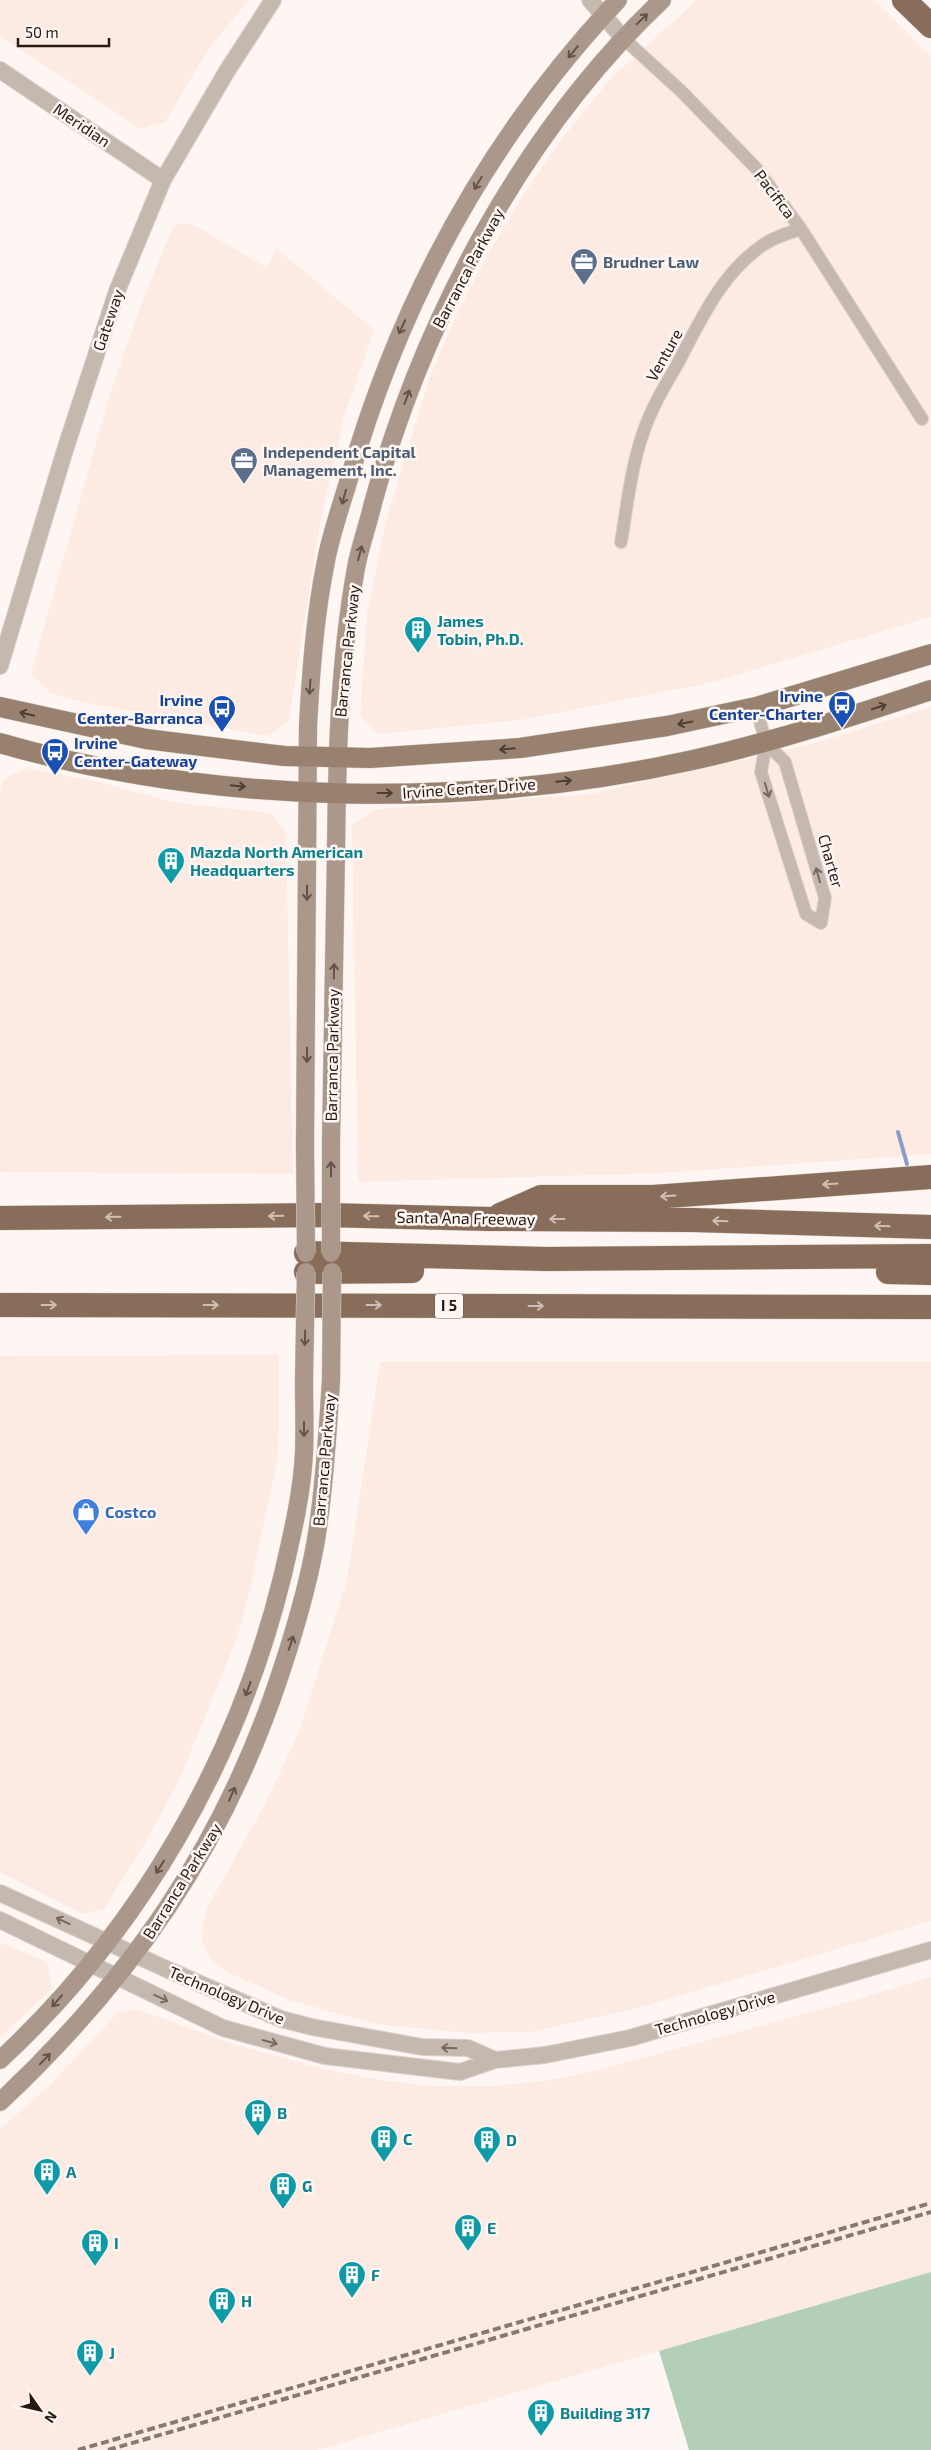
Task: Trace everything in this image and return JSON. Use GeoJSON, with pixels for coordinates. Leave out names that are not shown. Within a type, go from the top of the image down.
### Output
{"type":"FeatureCollection","features":[{"type":"Feature","properties":{"kind":"highway"},"geometry":{"type":"LineString","coordinates":[[904,0],[931,26]]}},
{"type":"Feature","properties":{"kind":"highway"},"geometry":{"type":"LineString","coordinates":[[490,1219],[541,1197],[653,1197],[931,1177]]}},
{"type":"Feature","properties":{"kind":"highway","name":"Santa Ana Freeway"},"geometry":{"type":"LineString","coordinates":[[0,1218],[324,1215],[490,1219],[692,1220],[931,1227]]}},
{"type":"Feature","properties":{"kind":"highway"},"geometry":{"type":"LineString","coordinates":[[545,1264],[931,1256]]}},
{"type":"Feature","properties":{"kind":"highway"},"geometry":{"type":"LineString","coordinates":[[306,1262],[545,1264],[931,1272]]}},
{"type":"Feature","properties":{"kind":"highway","name":"I 5"},"geometry":{"type":"LineString","coordinates":[[0,1305],[931,1307]]}},
{"type":"Feature","properties":{"kind":"main road","name":"Barranca Parkway"},"geometry":{"type":"LineString","coordinates":[[0,2060],[47,2013],[89,1964],[147,1887],[185,1826],[217,1764],[270,1628],[293,1530],[304,1454],[308,726],[312,669],[326,560],[360,440],[397,338],[444,238],[493,158],[550,78],[618,0]]}},
{"type":"Feature","properties":{"kind":"main road","name":"Barranca Parkway"},"geometry":{"type":"LineString","coordinates":[[0,2102],[65,2038],[117,1978],[195,1867],[222,1818],[268,1711],[294,1633],[318,1529],[331,1380],[331,1142],[336,793],[342,675],[356,567],[388,448],[426,347],[475,248],[523,169],[550,130],[623,38],[662,0]]}},
{"type":"Feature","properties":{"kind":"main road"},"geometry":{"type":"LineString","coordinates":[[0,707],[146,740],[308,757],[370,758],[520,748],[667,726],[756,707],[931,654]]}},
{"type":"Feature","properties":{"kind":"main road","name":"Irvine Center Drive"},"geometry":{"type":"LineString","coordinates":[[0,743],[158,779],[336,793],[491,789],[580,779],[691,760],[766,742],[931,690]]}},
{"type":"Feature","properties":{"kind":"street","name":"Gateway"},"geometry":{"type":"LineString","coordinates":[[0,666],[111,306],[163,180],[227,71],[273,0]]}},
{"type":"Feature","properties":{"kind":"street","name":"Pacifica"},"geometry":{"type":"LineString","coordinates":[[590,0],[623,38],[681,91],[756,168],[801,230],[922,419]]}},
{"type":"Feature","properties":{"kind":"street","name":"Meridian"},"geometry":{"type":"LineString","coordinates":[[0,70],[163,180]]}},
{"type":"Feature","properties":{"kind":"street","name":"Venture"},"geometry":{"type":"LineString","coordinates":[[621,542],[633,469],[643,434],[651,411],[686,348],[724,283],[748,258],[762,245],[778,236],[801,230]]}},
{"type":"Feature","properties":{"kind":"street","name":"Charter"},"geometry":{"type":"LineString","coordinates":[[756,707],[766,742],[762,772],[764,781],[806,914],[821,923],[825,898],[785,762],[766,742]]}},
{"type":"Feature","properties":{"kind":"street","name":"Technology Drive"},"geometry":{"type":"LineString","coordinates":[[0,1893],[134,1955],[281,2019],[312,2027],[422,2047],[468,2048],[495,2060]]}},
{"type":"Feature","properties":{"kind":"street","name":"Technology Drive"},"geometry":{"type":"LineString","coordinates":[[0,1920],[223,2028],[325,2056],[460,2072],[495,2060],[545,2055],[630,2038],[931,1950]]}},
{"type":"Feature","properties":{"kind":"shaded area"},"geometry":{"type":"Polygon","coordinates":[[[0,0],[249,0],[209,48],[165,122],[141,129],[0,36],[0,0]]]}},
{"type":"Feature","properties":{"kind":"shaded area"},"geometry":{"type":"Polygon","coordinates":[[[697,0],[874,0],[931,57],[931,617],[709,683],[521,720],[378,734],[360,716],[367,614],[386,521],[429,379],[454,320],[483,263],[525,192],[561,140],[610,79],[697,0]]]}},
{"type":"Feature","properties":{"kind":"shaded area"},"geometry":{"type":"Polygon","coordinates":[[[179,223],[192,224],[267,268],[276,248],[374,330],[344,417],[319,529],[289,720],[268,736],[96,705],[50,693],[31,673],[110,394],[141,305],[173,227],[179,223]]]}},
{"type":"Feature","properties":{"kind":"shaded area"},"geometry":{"type":"Polygon","coordinates":[[[931,707],[931,1154],[662,1173],[358,1182],[352,825],[376,809],[590,794],[812,744],[931,707]]]}},
{"type":"Feature","properties":{"kind":"shaded area"},"geometry":{"type":"Polygon","coordinates":[[[26,768],[103,783],[173,802],[270,813],[286,832],[293,1174],[0,1172],[0,793],[3,780],[26,768]]]}},
{"type":"Feature","properties":{"kind":"shaded area"},"geometry":{"type":"Polygon","coordinates":[[[279,1355],[277,1461],[252,1581],[237,1638],[180,1778],[144,1845],[104,1909],[82,1914],[0,1872],[0,1356],[279,1355]]]}},
{"type":"Feature","properties":{"kind":"shaded area"},"geometry":{"type":"Polygon","coordinates":[[[380,1362],[931,1362],[931,1921],[638,2008],[530,2032],[466,2033],[376,2024],[289,2000],[229,1973],[211,1960],[202,1942],[207,1908],[264,1806],[299,1732],[347,1580],[380,1362]]]}},
{"type":"Feature","properties":{"kind":"shaded area"},"geometry":{"type":"Polygon","coordinates":[[[0,1942],[47,1962],[52,1988],[0,2038],[0,1942]]]}},
{"type":"Feature","properties":{"kind":"shaded area"},"geometry":{"type":"Polygon","coordinates":[[[931,1977],[931,2272],[318,2450],[0,2450],[0,2129],[49,2086],[117,2013],[136,2009],[233,2044],[323,2069],[428,2086],[494,2086],[550,2080],[595,2071],[855,2000],[931,1977]]]}},
{"type":"Feature","properties":{"kind":"green space"},"geometry":{"type":"Polygon","coordinates":[[[931,2272],[931,2450],[689,2450],[659,2351],[931,2272]]]}},
{"type":"Feature","properties":{"kind":"waterway"},"geometry":{"type":"LineString","coordinates":[[898,1132],[907,1164]]}},
{"type":"Feature","properties":{"kind":"railway"},"geometry":{"type":"LineString","coordinates":[[78,2450],[931,2203]]}},
{"type":"Feature","properties":{"kind":"railway"},"geometry":{"type":"LineString","coordinates":[[108,2450],[931,2212]]}},
{"type":"Feature","properties":{"kind":"place","name":"Brudner Law"},"geometry":{"type":"Point","coordinates":[584,286]}},
{"type":"Feature","properties":{"kind":"place","name":"Independent Capital Management, Inc."},"geometry":{"type":"Point","coordinates":[244,485]}},
{"type":"Feature","properties":{"kind":"place","name":"James Tobin, Ph.D."},"geometry":{"type":"Point","coordinates":[418,654]}},
{"type":"Feature","properties":{"kind":"place","name":"Irvine Center-Charter"},"geometry":{"type":"Point","coordinates":[842,729]}},
{"type":"Feature","properties":{"kind":"place","name":"Irvine Center-Barranca"},"geometry":{"type":"Point","coordinates":[222,733]}},
{"type":"Feature","properties":{"kind":"place","name":"Irvine Center-Gateway"},"geometry":{"type":"Point","coordinates":[55,776]}},
{"type":"Feature","properties":{"kind":"place","name":"Mazda North American Headquarters"},"geometry":{"type":"Point","coordinates":[171,885]}},
{"type":"Feature","properties":{"kind":"place","name":"Costco"},"geometry":{"type":"Point","coordinates":[86,1536]}},
{"type":"Feature","properties":{"kind":"place","name":"B"},"geometry":{"type":"Point","coordinates":[258,2137]}},
{"type":"Feature","properties":{"kind":"place","name":"C"},"geometry":{"type":"Point","coordinates":[384,2163]}},
{"type":"Feature","properties":{"kind":"place","name":"D"},"geometry":{"type":"Point","coordinates":[487,2164]}},
{"type":"Feature","properties":{"kind":"place","name":"A"},"geometry":{"type":"Point","coordinates":[47,2196]}},
{"type":"Feature","properties":{"kind":"place","name":"G"},"geometry":{"type":"Point","coordinates":[283,2210]}},
{"type":"Feature","properties":{"kind":"place","name":"E"},"geometry":{"type":"Point","coordinates":[468,2252]}},
{"type":"Feature","properties":{"kind":"place","name":"I"},"geometry":{"type":"Point","coordinates":[95,2267]}},
{"type":"Feature","properties":{"kind":"place","name":"F"},"geometry":{"type":"Point","coordinates":[352,2299]}},
{"type":"Feature","properties":{"kind":"place","name":"H"},"geometry":{"type":"Point","coordinates":[222,2325]}},
{"type":"Feature","properties":{"kind":"place","name":"J"},"geometry":{"type":"Point","coordinates":[90,2377]}},
{"type":"Feature","properties":{"kind":"place","name":"Building 317"},"geometry":{"type":"Point","coordinates":[541,2437]}}]}
